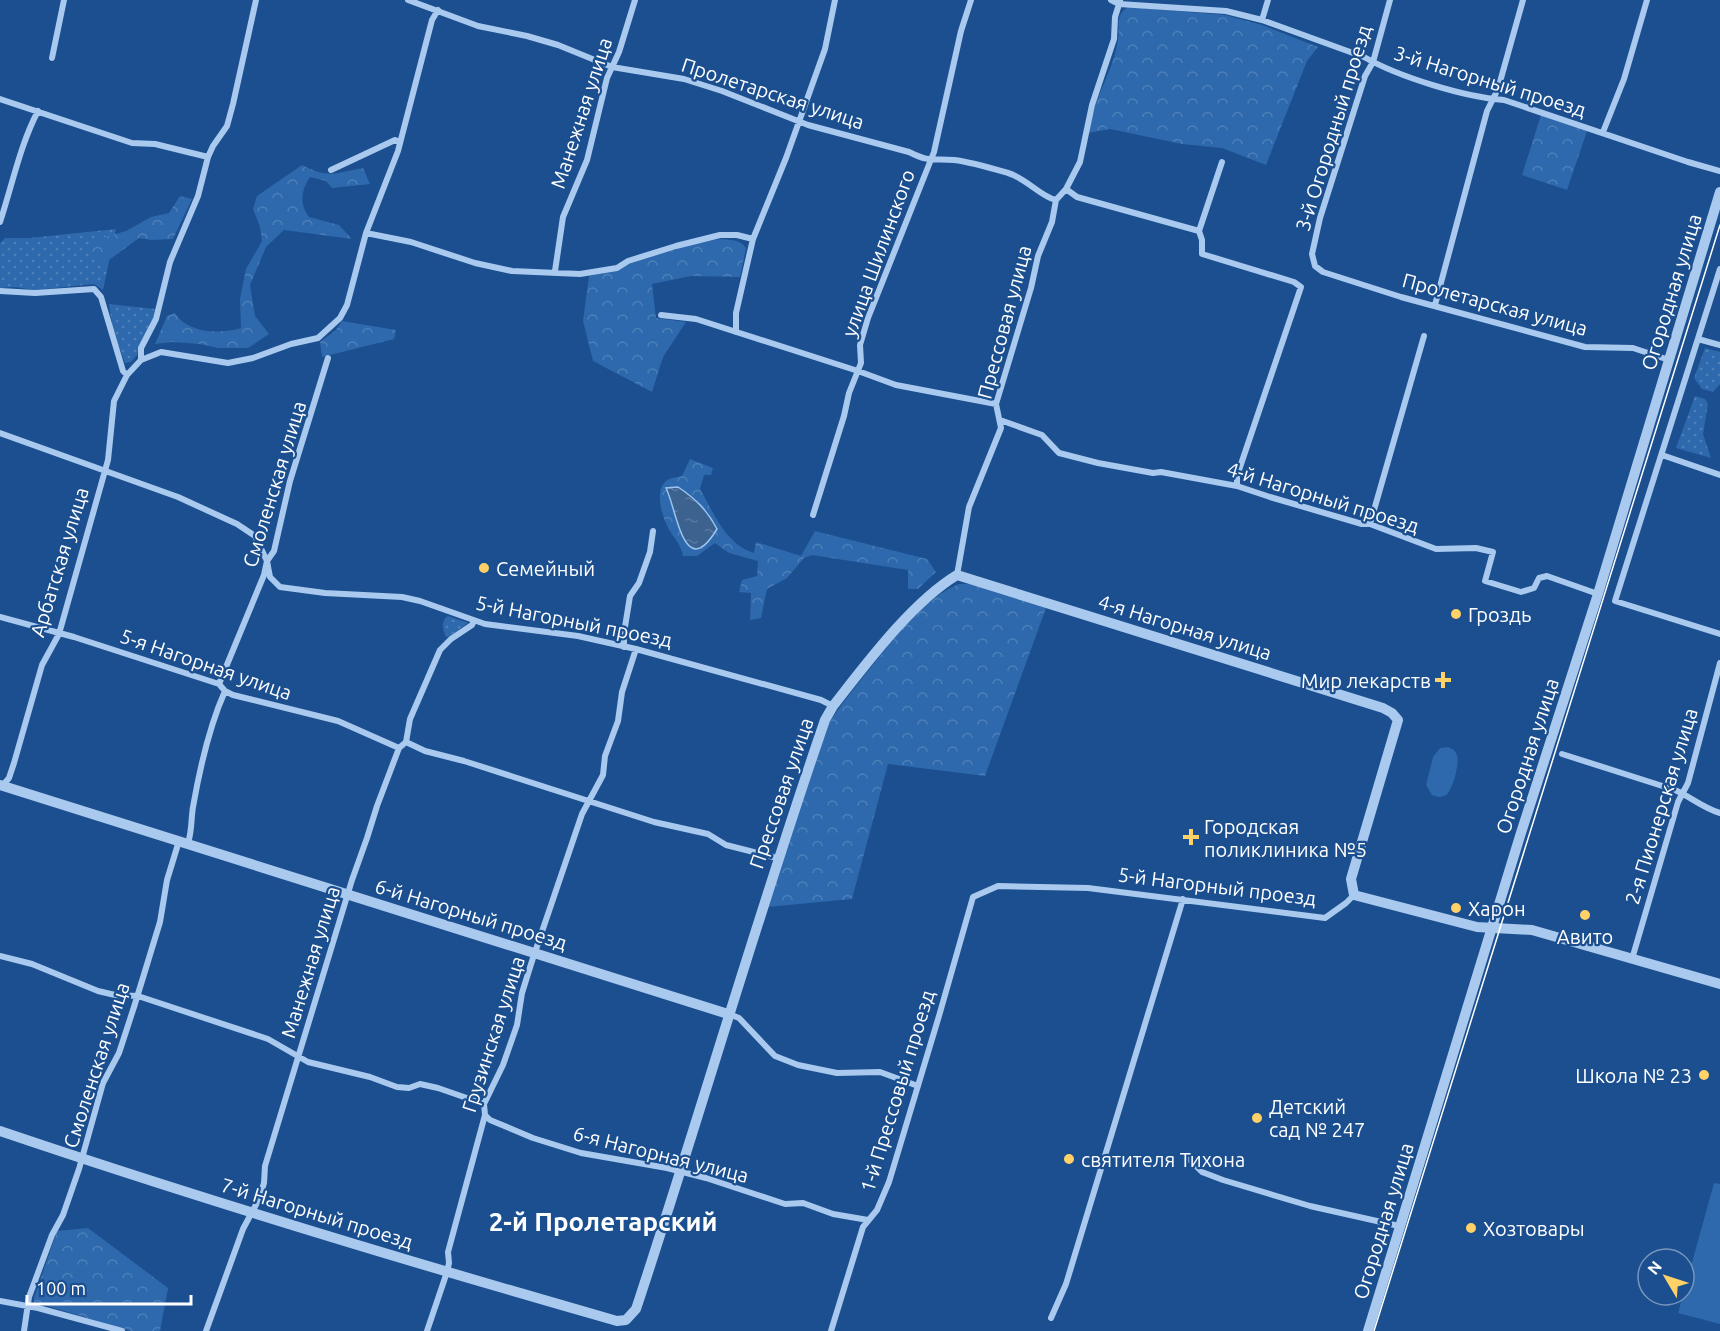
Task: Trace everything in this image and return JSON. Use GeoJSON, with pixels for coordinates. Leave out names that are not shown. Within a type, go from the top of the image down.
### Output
{"type":"FeatureCollection","features":[{"type":"Feature","properties":{"kind":"street"},"geometry":{"type":"LineString","coordinates":[[52,58],[64,0]]}},
{"type":"Feature","properties":{"kind":"street"},"geometry":{"type":"LineString","coordinates":[[141,360],[141,348],[156,319],[170,261],[198,196],[208,157],[227,126],[256,0]]}},
{"type":"Feature","properties":{"kind":"street","name":"Пролетарская улица"},"geometry":{"type":"LineString","coordinates":[[408,0],[430,3],[438,10],[478,26],[558,45],[612,67],[684,79],[799,121],[909,152],[930,161],[955,160],[1011,174],[1056,200]]}},
{"type":"Feature","properties":{"kind":"street","name":"Манежная улица"},"geometry":{"type":"LineString","coordinates":[[555,271],[562,217],[587,160],[607,78],[634,0]]}},
{"type":"Feature","properties":{"kind":"street"},"geometry":{"type":"LineString","coordinates":[[736,332],[736,313],[753,239],[825,49],[835,0]]}},
{"type":"Feature","properties":{"kind":"street","name":"улица Шилинского"},"geometry":{"type":"LineString","coordinates":[[813,515],[849,393],[861,363],[860,345],[868,318],[930,161],[961,31],[971,0]]}},
{"type":"Feature","properties":{"kind":"street","name":"3-й Нагорный проезд"},"geometry":{"type":"LineString","coordinates":[[1111,0],[1227,11],[1262,20],[1440,87],[1504,100],[1720,171]]}},
{"type":"Feature","properties":{"kind":"street"},"geometry":{"type":"LineString","coordinates":[[1262,20],[1268,0]]}},
{"type":"Feature","properties":{"kind":"street","name":"3-й Огородный проезд"},"geometry":{"type":"LineString","coordinates":[[1315,266],[1312,254],[1320,218],[1365,76],[1373,62],[1390,0]]}},
{"type":"Feature","properties":{"kind":"street"},"geometry":{"type":"LineString","coordinates":[[1435,305],[1487,111],[1498,89],[1523,0]]}},
{"type":"Feature","properties":{"kind":"street"},"geometry":{"type":"LineString","coordinates":[[1603,132],[1624,79],[1647,0]]}},
{"type":"Feature","properties":{"kind":"street","name":"Прессовая улица"},"geometry":{"type":"LineString","coordinates":[[626,1326],[636,1309],[681,1172],[777,858],[825,720],[833,706],[907,617],[943,584],[957,575],[969,507],[1001,428],[996,404],[1031,288],[1038,256],[1052,222],[1056,200],[1066,189],[1080,162],[1092,105],[1114,39],[1115,17],[1120,2]]}},
{"type":"Feature","properties":{"kind":"street"},"geometry":{"type":"LineString","coordinates":[[0,291],[35,293],[94,289],[101,297],[123,371],[127,375],[141,360],[161,352],[228,363],[318,338],[340,318],[347,305],[366,233],[400,142],[432,20],[438,10]]}},
{"type":"Feature","properties":{"kind":"street"},"geometry":{"type":"LineString","coordinates":[[0,99],[132,143],[155,144],[208,157]]}},
{"type":"Feature","properties":{"kind":"street"},"geometry":{"type":"LineString","coordinates":[[0,222],[22,147],[38,111]]}},
{"type":"Feature","properties":{"kind":"street"},"geometry":{"type":"LineString","coordinates":[[331,170],[394,140],[400,142]]}},
{"type":"Feature","properties":{"kind":"street"},"geometry":{"type":"LineString","coordinates":[[1222,162],[1199,231],[1202,240],[1202,254],[1294,282],[1301,287],[1237,476],[1237,486]]}},
{"type":"Feature","properties":{"kind":"street"},"geometry":{"type":"LineString","coordinates":[[1066,189],[1077,197],[1199,231]]}},
{"type":"Feature","properties":{"kind":"street","name":"Огородная улица"},"geometry":{"type":"LineString","coordinates":[[1368,1331],[1598,594],[1720,192]]}},
{"type":"Feature","properties":{"kind":"street"},"geometry":{"type":"LineString","coordinates":[[366,233],[411,242],[475,263],[512,271],[555,271],[580,274],[617,268],[628,261],[720,235],[753,239]]}},
{"type":"Feature","properties":{"kind":"street","name":"Пролетарская улица"},"geometry":{"type":"LineString","coordinates":[[1315,266],[1323,272],[1466,315],[1585,346],[1633,348],[1669,360]]}},
{"type":"Feature","properties":{"kind":"street"},"geometry":{"type":"LineString","coordinates":[[1720,269],[1615,601],[1720,634]]}},
{"type":"Feature","properties":{"kind":"street"},"geometry":{"type":"LineString","coordinates":[[661,315],[696,319],[858,371],[896,386],[996,404]]}},
{"type":"Feature","properties":{"kind":"street"},"geometry":{"type":"LineString","coordinates":[[1370,524],[1424,336]]}},
{"type":"Feature","properties":{"kind":"street"},"geometry":{"type":"LineString","coordinates":[[1698,339],[1720,345]]}},
{"type":"Feature","properties":{"kind":"street","name":"Смоленская улица"},"geometry":{"type":"LineString","coordinates":[[219,684],[264,575],[267,561],[274,551],[290,481],[328,358]]}},
{"type":"Feature","properties":{"kind":"street","name":"Арбатская улица"},"geometry":{"type":"LineString","coordinates":[[1,787],[9,778],[42,665],[59,634],[108,460],[114,401],[127,375]]}},
{"type":"Feature","properties":{"kind":"street","name":"4-й Нагорный проезд"},"geometry":{"type":"LineString","coordinates":[[1000,420],[1042,435],[1059,453],[1098,463],[1237,486],[1362,524],[1370,524],[1436,549],[1476,548],[1493,552],[1485,582],[1521,592],[1534,588],[1539,578],[1547,576],[1598,594]]}},
{"type":"Feature","properties":{"kind":"street","name":"5-й Нагорный проезд"},"geometry":{"type":"LineString","coordinates":[[0,433],[195,504],[237,524],[255,536],[267,561],[270,577],[280,587],[325,593],[402,597],[420,601],[474,621],[578,636],[636,649],[821,700],[833,706]]}},
{"type":"Feature","properties":{"kind":"street"},"geometry":{"type":"LineString","coordinates":[[1662,455],[1720,475]]}},
{"type":"Feature","properties":{"kind":"street"},"geometry":{"type":"LineString","coordinates":[[624,647],[630,596],[639,583],[650,552],[653,531]]}},
{"type":"Feature","properties":{"kind":"street","name":"4-я Нагорная улица"},"geometry":{"type":"LineString","coordinates":[[957,575],[1383,708],[1392,713],[1398,720],[1351,879],[1354,895]]}},
{"type":"Feature","properties":{"kind":"street","name":"5-я Нагорная улица"},"geometry":{"type":"LineString","coordinates":[[0,617],[74,637],[219,684],[225,691],[277,707],[338,721],[399,748]]}},
{"type":"Feature","properties":{"kind":"street"},"geometry":{"type":"LineString","coordinates":[[474,621],[440,650],[410,719],[406,742],[425,752],[464,761],[654,822],[708,834],[726,846],[777,858]]}},
{"type":"Feature","properties":{"kind":"street","name":"Грузинская улица"},"geometry":{"type":"LineString","coordinates":[[427,1331],[447,1272],[448,1252],[485,1115],[484,1104],[503,1065],[517,1025],[522,993],[582,814],[603,775],[605,756],[618,721],[622,692],[636,649]]}},
{"type":"Feature","properties":{"kind":"street","name":"2-я Пионерская улица"},"geometry":{"type":"LineString","coordinates":[[1632,959],[1678,802],[1688,783],[1720,663]]}},
{"type":"Feature","properties":{"kind":"street","name":"Смоленская улица"},"geometry":{"type":"LineString","coordinates":[[24,1331],[28,1305],[82,1159],[103,1083],[119,1053],[138,996],[160,922],[167,880],[184,842],[191,835],[192,809],[211,727],[225,691]]}},
{"type":"Feature","properties":{"kind":"street","name":"Манежная улица"},"geometry":{"type":"LineString","coordinates":[[206,1331],[243,1229],[259,1199],[264,1183],[265,1166],[348,894],[399,748],[406,742]]}},
{"type":"Feature","properties":{"kind":"street"},"geometry":{"type":"LineString","coordinates":[[1562,754],[1682,794],[1705,808],[1720,813]]}},
{"type":"Feature","properties":{"kind":"street","name":"6-й Нагорный проезд"},"geometry":{"type":"LineString","coordinates":[[1,787],[184,842],[728,1014],[739,1018],[774,1056],[798,1065],[837,1072],[880,1072],[918,1086]]}},
{"type":"Feature","properties":{"kind":"street","name":"5-й Нагорный проезд"},"geometry":{"type":"LineString","coordinates":[[979,894],[998,886],[1089,888],[1324,918],[1354,895]]}},
{"type":"Feature","properties":{"kind":"street","name":"1-й Прессовый проезд"},"geometry":{"type":"LineString","coordinates":[[831,1331],[863,1227],[876,1210],[889,1182],[969,908],[973,897],[979,894]]}},
{"type":"Feature","properties":{"kind":"street"},"geometry":{"type":"LineString","coordinates":[[1354,895],[1477,927],[1532,930],[1720,984]]}},
{"type":"Feature","properties":{"kind":"street"},"geometry":{"type":"LineString","coordinates":[[1051,1318],[1066,1284],[1183,899]]}},
{"type":"Feature","properties":{"kind":"street"},"geometry":{"type":"LineString","coordinates":[[0,956],[32,964],[98,991],[115,995],[138,996],[268,1039],[308,1062],[370,1077],[397,1087],[409,1088],[420,1084],[484,1104]]}},
{"type":"Feature","properties":{"kind":"street","name":"6-я Нагорная улица"},"geometry":{"type":"LineString","coordinates":[[485,1115],[490,1120],[533,1138],[581,1153],[681,1172],[785,1204],[802,1203],[833,1214],[868,1220]]}},
{"type":"Feature","properties":{"kind":"street","name":"7-й Нагорный проезд"},"geometry":{"type":"LineString","coordinates":[[0,1131],[252,1212],[617,1321],[626,1326]]}},
{"type":"Feature","properties":{"kind":"street"},"geometry":{"type":"LineString","coordinates":[[1185,1155],[1202,1172],[1223,1180],[1310,1206],[1399,1226]]}},
{"type":"Feature","properties":{"kind":"street"},"geometry":{"type":"LineString","coordinates":[[0,1302],[28,1305],[122,1331]]}},
{"type":"Feature","properties":{"kind":"green space"},"geometry":{"type":"Polygon","coordinates":[[[1128,7],[1225,15],[1262,25],[1318,47],[1307,61],[1266,165],[1222,148],[1182,144],[1110,129],[1088,133],[1095,106],[1116,49],[1119,18],[1128,7]]]}},
{"type":"Feature","properties":{"kind":"green space"},"geometry":{"type":"Polygon","coordinates":[[[1541,115],[1587,131],[1567,190],[1522,175],[1541,115]]]}},
{"type":"Feature","properties":{"kind":"green space"},"geometry":{"type":"Polygon","coordinates":[[[302,165],[326,173],[363,168],[370,184],[332,188],[326,181],[310,177],[303,192],[304,207],[309,217],[339,225],[352,239],[284,230],[266,247],[250,285],[255,316],[269,334],[248,348],[218,348],[172,342],[155,344],[167,316],[175,313],[181,320],[196,329],[224,331],[241,328],[240,299],[246,269],[262,241],[260,227],[253,209],[257,196],[302,165]]]}},
{"type":"Feature","properties":{"kind":"green space"},"geometry":{"type":"Polygon","coordinates":[[[180,196],[192,199],[173,239],[139,238],[105,263],[86,247],[102,238],[126,231],[151,217],[169,213],[180,196]]]}},
{"type":"Feature","properties":{"kind":"green space"},"geometry":{"type":"Polygon","coordinates":[[[116,229],[103,290],[94,284],[35,290],[0,288],[0,243],[5,238],[29,238],[116,229]]]}},
{"type":"Feature","properties":{"kind":"green space"},"geometry":{"type":"Polygon","coordinates":[[[720,239],[738,241],[746,248],[740,277],[691,276],[652,284],[656,318],[686,322],[663,357],[652,392],[593,361],[583,321],[589,276],[619,270],[630,263],[697,243],[720,239]]]}},
{"type":"Feature","properties":{"kind":"green space"},"geometry":{"type":"Polygon","coordinates":[[[109,304],[155,309],[154,317],[139,346],[137,355],[131,362],[125,363],[113,331],[109,304]]]}},
{"type":"Feature","properties":{"kind":"green space"},"geometry":{"type":"Polygon","coordinates":[[[342,321],[396,330],[394,339],[322,357],[320,342],[336,330],[342,321]]]}},
{"type":"Feature","properties":{"kind":"green space"},"geometry":{"type":"Polygon","coordinates":[[[1705,348],[1720,352],[1720,384],[1713,392],[1702,389],[1694,378],[1705,348]]]}},
{"type":"Feature","properties":{"kind":"green space"},"geometry":{"type":"Polygon","coordinates":[[[1695,396],[1705,399],[1708,404],[1703,434],[1711,458],[1676,448],[1695,396]]]}},
{"type":"Feature","properties":{"kind":"green space"},"geometry":{"type":"Polygon","coordinates":[[[690,459],[713,468],[711,475],[704,475],[700,489],[721,527],[735,543],[744,549],[754,553],[756,542],[801,556],[815,531],[927,559],[936,572],[918,589],[908,589],[908,570],[812,555],[804,558],[787,578],[767,589],[761,618],[750,620],[751,593],[739,592],[742,580],[757,576],[758,561],[729,553],[715,543],[697,556],[683,556],[665,520],[660,499],[662,487],[668,480],[682,476],[690,459]]]}},
{"type":"Feature","properties":{"kind":"green space"},"geometry":{"type":"Polygon","coordinates":[[[959,584],[971,584],[1046,608],[985,776],[888,764],[852,899],[767,907],[828,725],[839,708],[912,618],[934,598],[959,584]]]}},
{"type":"Feature","properties":{"kind":"green space"},"geometry":{"type":"Polygon","coordinates":[[[448,616],[468,623],[446,637],[443,623],[448,616]]]}},
{"type":"Feature","properties":{"kind":"green space"},"geometry":{"type":"Polygon","coordinates":[[[1448,747],[1457,757],[1456,775],[1449,792],[1437,797],[1432,795],[1426,785],[1433,757],[1440,748],[1448,747]]]}},
{"type":"Feature","properties":{"kind":"green space"},"geometry":{"type":"Polygon","coordinates":[[[1714,1183],[1720,1184],[1720,1324],[1678,1313],[1680,1307],[1696,1307],[1696,1248],[1714,1183]]]}},
{"type":"Feature","properties":{"kind":"green space"},"geometry":{"type":"Polygon","coordinates":[[[88,1228],[168,1288],[160,1331],[131,1331],[34,1302],[57,1231],[88,1228]]]}},
{"type":"Feature","properties":{"kind":"water"},"geometry":{"type":"Polygon","coordinates":[[[678,487],[700,505],[717,529],[706,544],[697,549],[689,546],[683,537],[666,488],[678,487]]]}},
{"type":"Feature","properties":{"kind":"tram line"},"geometry":{"type":"LineString","coordinates":[[1374,1331],[1720,225]]}},
{"type":"Feature","properties":{"kind":"place","name":"Семейный"},"geometry":{"type":"Point","coordinates":[484,568]}},
{"type":"Feature","properties":{"kind":"place","name":"Гроздь"},"geometry":{"type":"Point","coordinates":[1456,614]}},
{"type":"Feature","properties":{"kind":"place","name":"Мир лекарств"},"geometry":{"type":"Point","coordinates":[1443,680]}},
{"type":"Feature","properties":{"kind":"place","name":"Городская поликлиника №5"},"geometry":{"type":"Point","coordinates":[1191,837]}},
{"type":"Feature","properties":{"kind":"place","name":"Харон"},"geometry":{"type":"Point","coordinates":[1456,908]}},
{"type":"Feature","properties":{"kind":"place","name":"Авито"},"geometry":{"type":"Point","coordinates":[1585,915]}},
{"type":"Feature","properties":{"kind":"place","name":"Школа № 23"},"geometry":{"type":"Point","coordinates":[1704,1075]}},
{"type":"Feature","properties":{"kind":"place","name":"Детский сад № 247"},"geometry":{"type":"Point","coordinates":[1257,1118]}},
{"type":"Feature","properties":{"kind":"place","name":"святителя Тихона"},"geometry":{"type":"Point","coordinates":[1069,1159]}},
{"type":"Feature","properties":{"kind":"place","name":"Хозтовары"},"geometry":{"type":"Point","coordinates":[1471,1228]}},
{"type":"Feature","properties":{"kind":"district","name":"2-й Пролетарский"},"geometry":{"type":"Point","coordinates":[603,1221]}}]}
